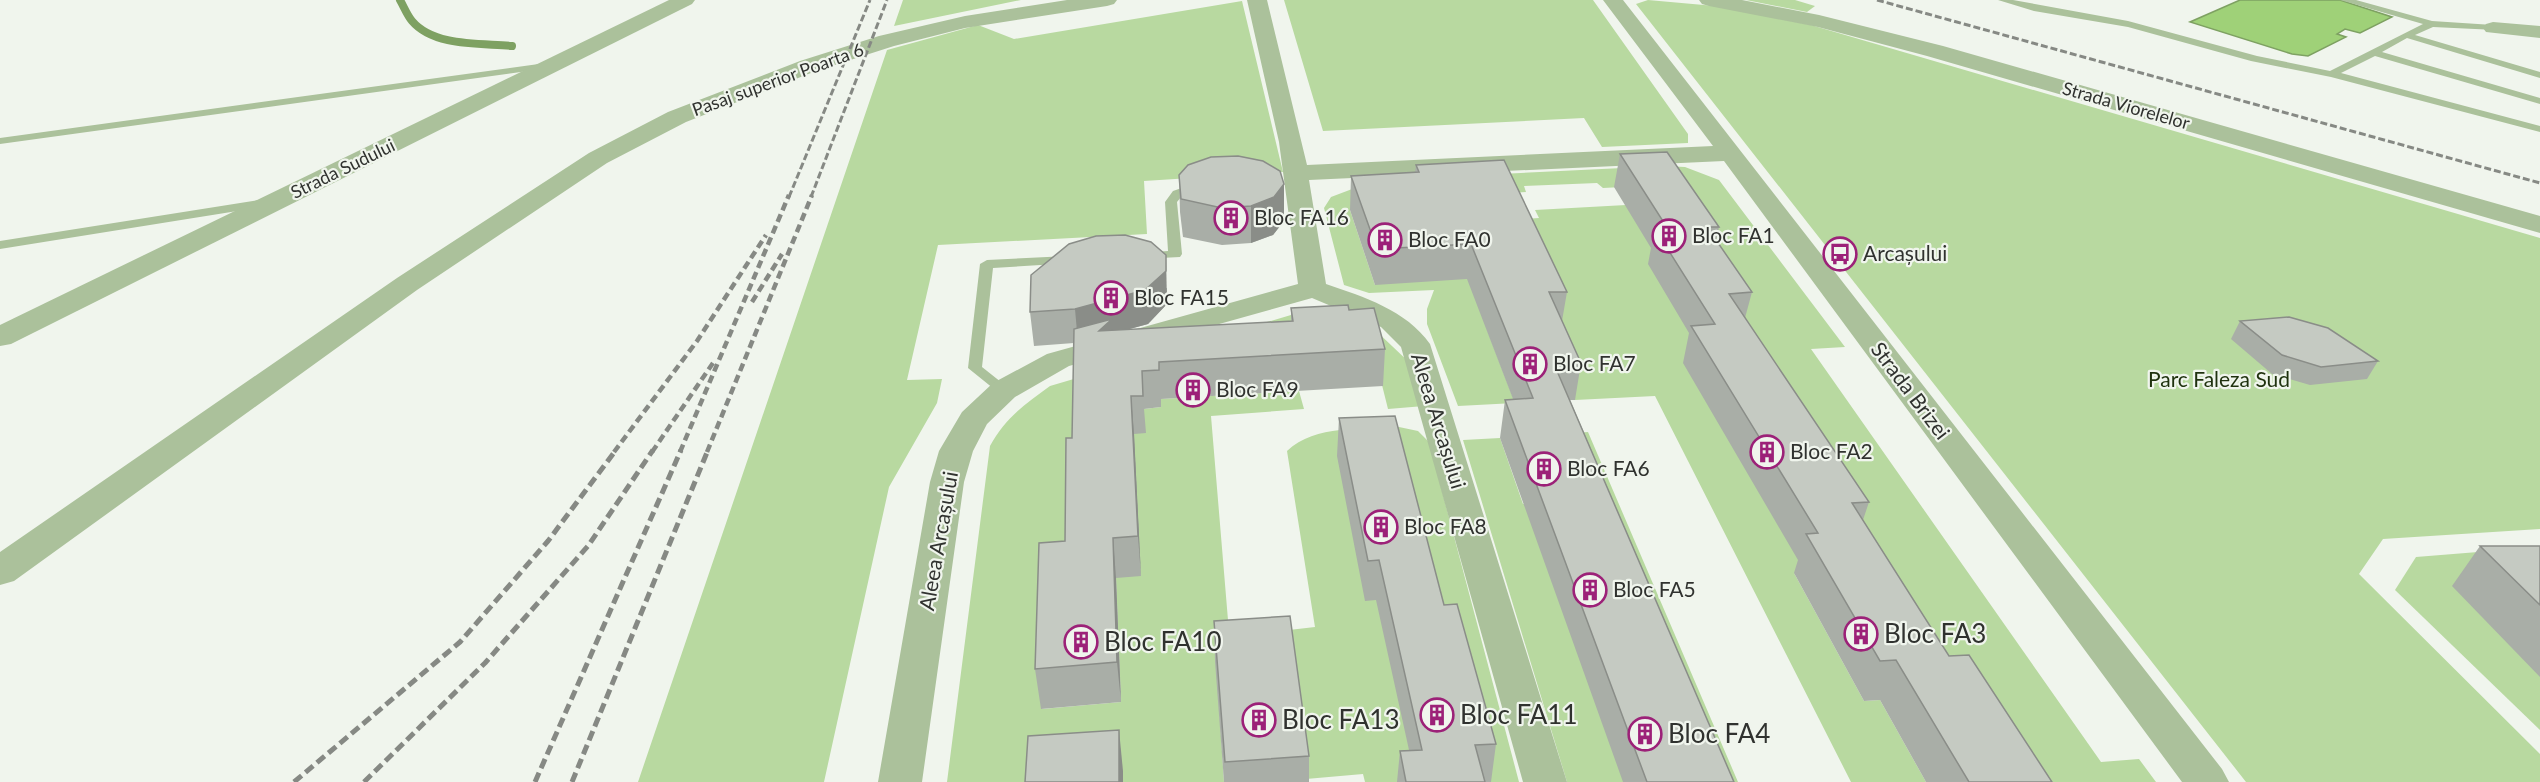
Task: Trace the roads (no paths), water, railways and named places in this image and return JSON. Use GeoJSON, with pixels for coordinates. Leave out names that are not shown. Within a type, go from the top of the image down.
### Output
{"type":"FeatureCollection","features":[{"type":"Feature","properties":{"kind":"street","name":"Strada Sudului"},"geometry":{"type":"LineString","coordinates":[[0,337],[685,0]]}},
{"type":"Feature","properties":{"kind":"street","name":"Pasaj superior Poarta 6"},"geometry":{"type":"LineString","coordinates":[[0,571],[407,285],[598,158],[677,117],[745,89],[887,41],[965,22],[1107,0]]}},
{"type":"Feature","properties":{"kind":"street"},"geometry":{"type":"LineString","coordinates":[[1257,0],[1294,179],[1313,289]]}},
{"type":"Feature","properties":{"kind":"street","name":"Strada Brizei"},"geometry":{"type":"LineString","coordinates":[[1613,0],[1818,266],[2206,782]]}},
{"type":"Feature","properties":{"kind":"street","name":"Strada Viorelelor"},"geometry":{"type":"LineString","coordinates":[[1709,0],[1819,21],[1935,51],[2540,225]]}},
{"type":"Feature","properties":{"kind":"street"},"geometry":{"type":"LineString","coordinates":[[2493,28],[2540,32]]}},
{"type":"Feature","properties":{"kind":"street"},"geometry":{"type":"LineString","coordinates":[[1294,179],[1730,153]]}},
{"type":"Feature","properties":{"kind":"street","name":"Aleea Arcașului"},"geometry":{"type":"LineString","coordinates":[[900,782],[947,482],[956,451],[973,419],[1004,390],[1058,360],[1313,289],[1391,321],[1415,344],[1545,782]]}},
{"type":"Feature","properties":{"kind":"lane"},"geometry":{"type":"LineString","coordinates":[[2003,0],[2061,14],[2127,24],[2297,70],[2332,74],[2540,129]]}},
{"type":"Feature","properties":{"kind":"lane"},"geometry":{"type":"LineString","coordinates":[[2345,0],[2432,24],[2493,28]]}},
{"type":"Feature","properties":{"kind":"lane"},"geometry":{"type":"LineString","coordinates":[[2332,74],[2432,24]]}},
{"type":"Feature","properties":{"kind":"lane"},"geometry":{"type":"LineString","coordinates":[[2406,35],[2540,75]]}},
{"type":"Feature","properties":{"kind":"lane"},"geometry":{"type":"LineString","coordinates":[[2373,52],[2540,100]]}},
{"type":"Feature","properties":{"kind":"lane"},"geometry":{"type":"LineString","coordinates":[[0,141],[552,66]]}},
{"type":"Feature","properties":{"kind":"lane"},"geometry":{"type":"LineString","coordinates":[[1128,257],[1175,254],[1171,202],[1177,194],[1199,186],[1210,186]]}},
{"type":"Feature","properties":{"kind":"lane"},"geometry":{"type":"LineString","coordinates":[[0,246],[277,201]]}},
{"type":"Feature","properties":{"kind":"lane"},"geometry":{"type":"LineString","coordinates":[[1004,390],[975,368],[987,264],[1081,259]]}},
{"type":"Feature","properties":{"kind":"waterway"},"geometry":{"type":"LineString","coordinates":[[400,0],[412,21],[421,29],[445,40],[512,46]]}},
{"type":"Feature","properties":{"kind":"railway"},"geometry":{"type":"LineString","coordinates":[[789,197],[870,0]]}},
{"type":"Feature","properties":{"kind":"railway"},"geometry":{"type":"LineString","coordinates":[[811,197],[887,0]]}},
{"type":"Feature","properties":{"kind":"railway"},"geometry":{"type":"LineString","coordinates":[[1877,0],[2540,183]]}},
{"type":"Feature","properties":{"kind":"railway"},"geometry":{"type":"LineString","coordinates":[[680,452],[789,195]]}},
{"type":"Feature","properties":{"kind":"railway"},"geometry":{"type":"LineString","coordinates":[[707,452],[812,195]]}},
{"type":"Feature","properties":{"kind":"railway"},"geometry":{"type":"LineString","coordinates":[[614,452],[697,341],[766,235]]}},
{"type":"Feature","properties":{"kind":"railway"},"geometry":{"type":"LineString","coordinates":[[752,302],[782,254]]}},
{"type":"Feature","properties":{"kind":"railway"},"geometry":{"type":"LineString","coordinates":[[652,452],[713,363]]}},
{"type":"Feature","properties":{"kind":"railway"},"geometry":{"type":"LineString","coordinates":[[294,782],[460,642],[548,541],[616,450]]}},
{"type":"Feature","properties":{"kind":"railway"},"geometry":{"type":"LineString","coordinates":[[364,782],[485,663],[588,546],[653,450]]}},
{"type":"Feature","properties":{"kind":"railway"},"geometry":{"type":"LineString","coordinates":[[535,782],[681,450]]}},
{"type":"Feature","properties":{"kind":"railway"},"geometry":{"type":"LineString","coordinates":[[572,782],[708,450]]}},
{"type":"Feature","properties":{"kind":"place","name":"Bloc FA16"},"geometry":{"type":"Point","coordinates":[1231,218]}},
{"type":"Feature","properties":{"kind":"place","name":"Bloc FA1"},"geometry":{"type":"Point","coordinates":[1669,236]}},
{"type":"Feature","properties":{"kind":"place","name":"Bloc FA0"},"geometry":{"type":"Point","coordinates":[1385,240]}},
{"type":"Feature","properties":{"kind":"place","name":"Arcașului"},"geometry":{"type":"Point","coordinates":[1840,254]}},
{"type":"Feature","properties":{"kind":"place","name":"Bloc FA15"},"geometry":{"type":"Point","coordinates":[1111,298]}},
{"type":"Feature","properties":{"kind":"place","name":"Bloc FA7"},"geometry":{"type":"Point","coordinates":[1530,364]}},
{"type":"Feature","properties":{"kind":"place","name":"Bloc FA9"},"geometry":{"type":"Point","coordinates":[1193,390]}},
{"type":"Feature","properties":{"kind":"place","name":"Bloc FA2"},"geometry":{"type":"Point","coordinates":[1767,452]}},
{"type":"Feature","properties":{"kind":"place","name":"Bloc FA6"},"geometry":{"type":"Point","coordinates":[1544,469]}},
{"type":"Feature","properties":{"kind":"place","name":"Bloc FA8"},"geometry":{"type":"Point","coordinates":[1381,527]}},
{"type":"Feature","properties":{"kind":"place","name":"Bloc FA5"},"geometry":{"type":"Point","coordinates":[1590,590]}},
{"type":"Feature","properties":{"kind":"place","name":"Bloc FA3"},"geometry":{"type":"Point","coordinates":[1861,634]}},
{"type":"Feature","properties":{"kind":"place","name":"Bloc FA10"},"geometry":{"type":"Point","coordinates":[1081,642]}},
{"type":"Feature","properties":{"kind":"place","name":"Bloc FA11"},"geometry":{"type":"Point","coordinates":[1437,715]}},
{"type":"Feature","properties":{"kind":"place","name":"Bloc FA13"},"geometry":{"type":"Point","coordinates":[1259,720]}},
{"type":"Feature","properties":{"kind":"place","name":"Bloc FA4"},"geometry":{"type":"Point","coordinates":[1645,734]}},
{"type":"Feature","properties":{"kind":"park label","name":"Parc Faleza Sud"},"geometry":{"type":"Point","coordinates":[2219,380]}}]}
